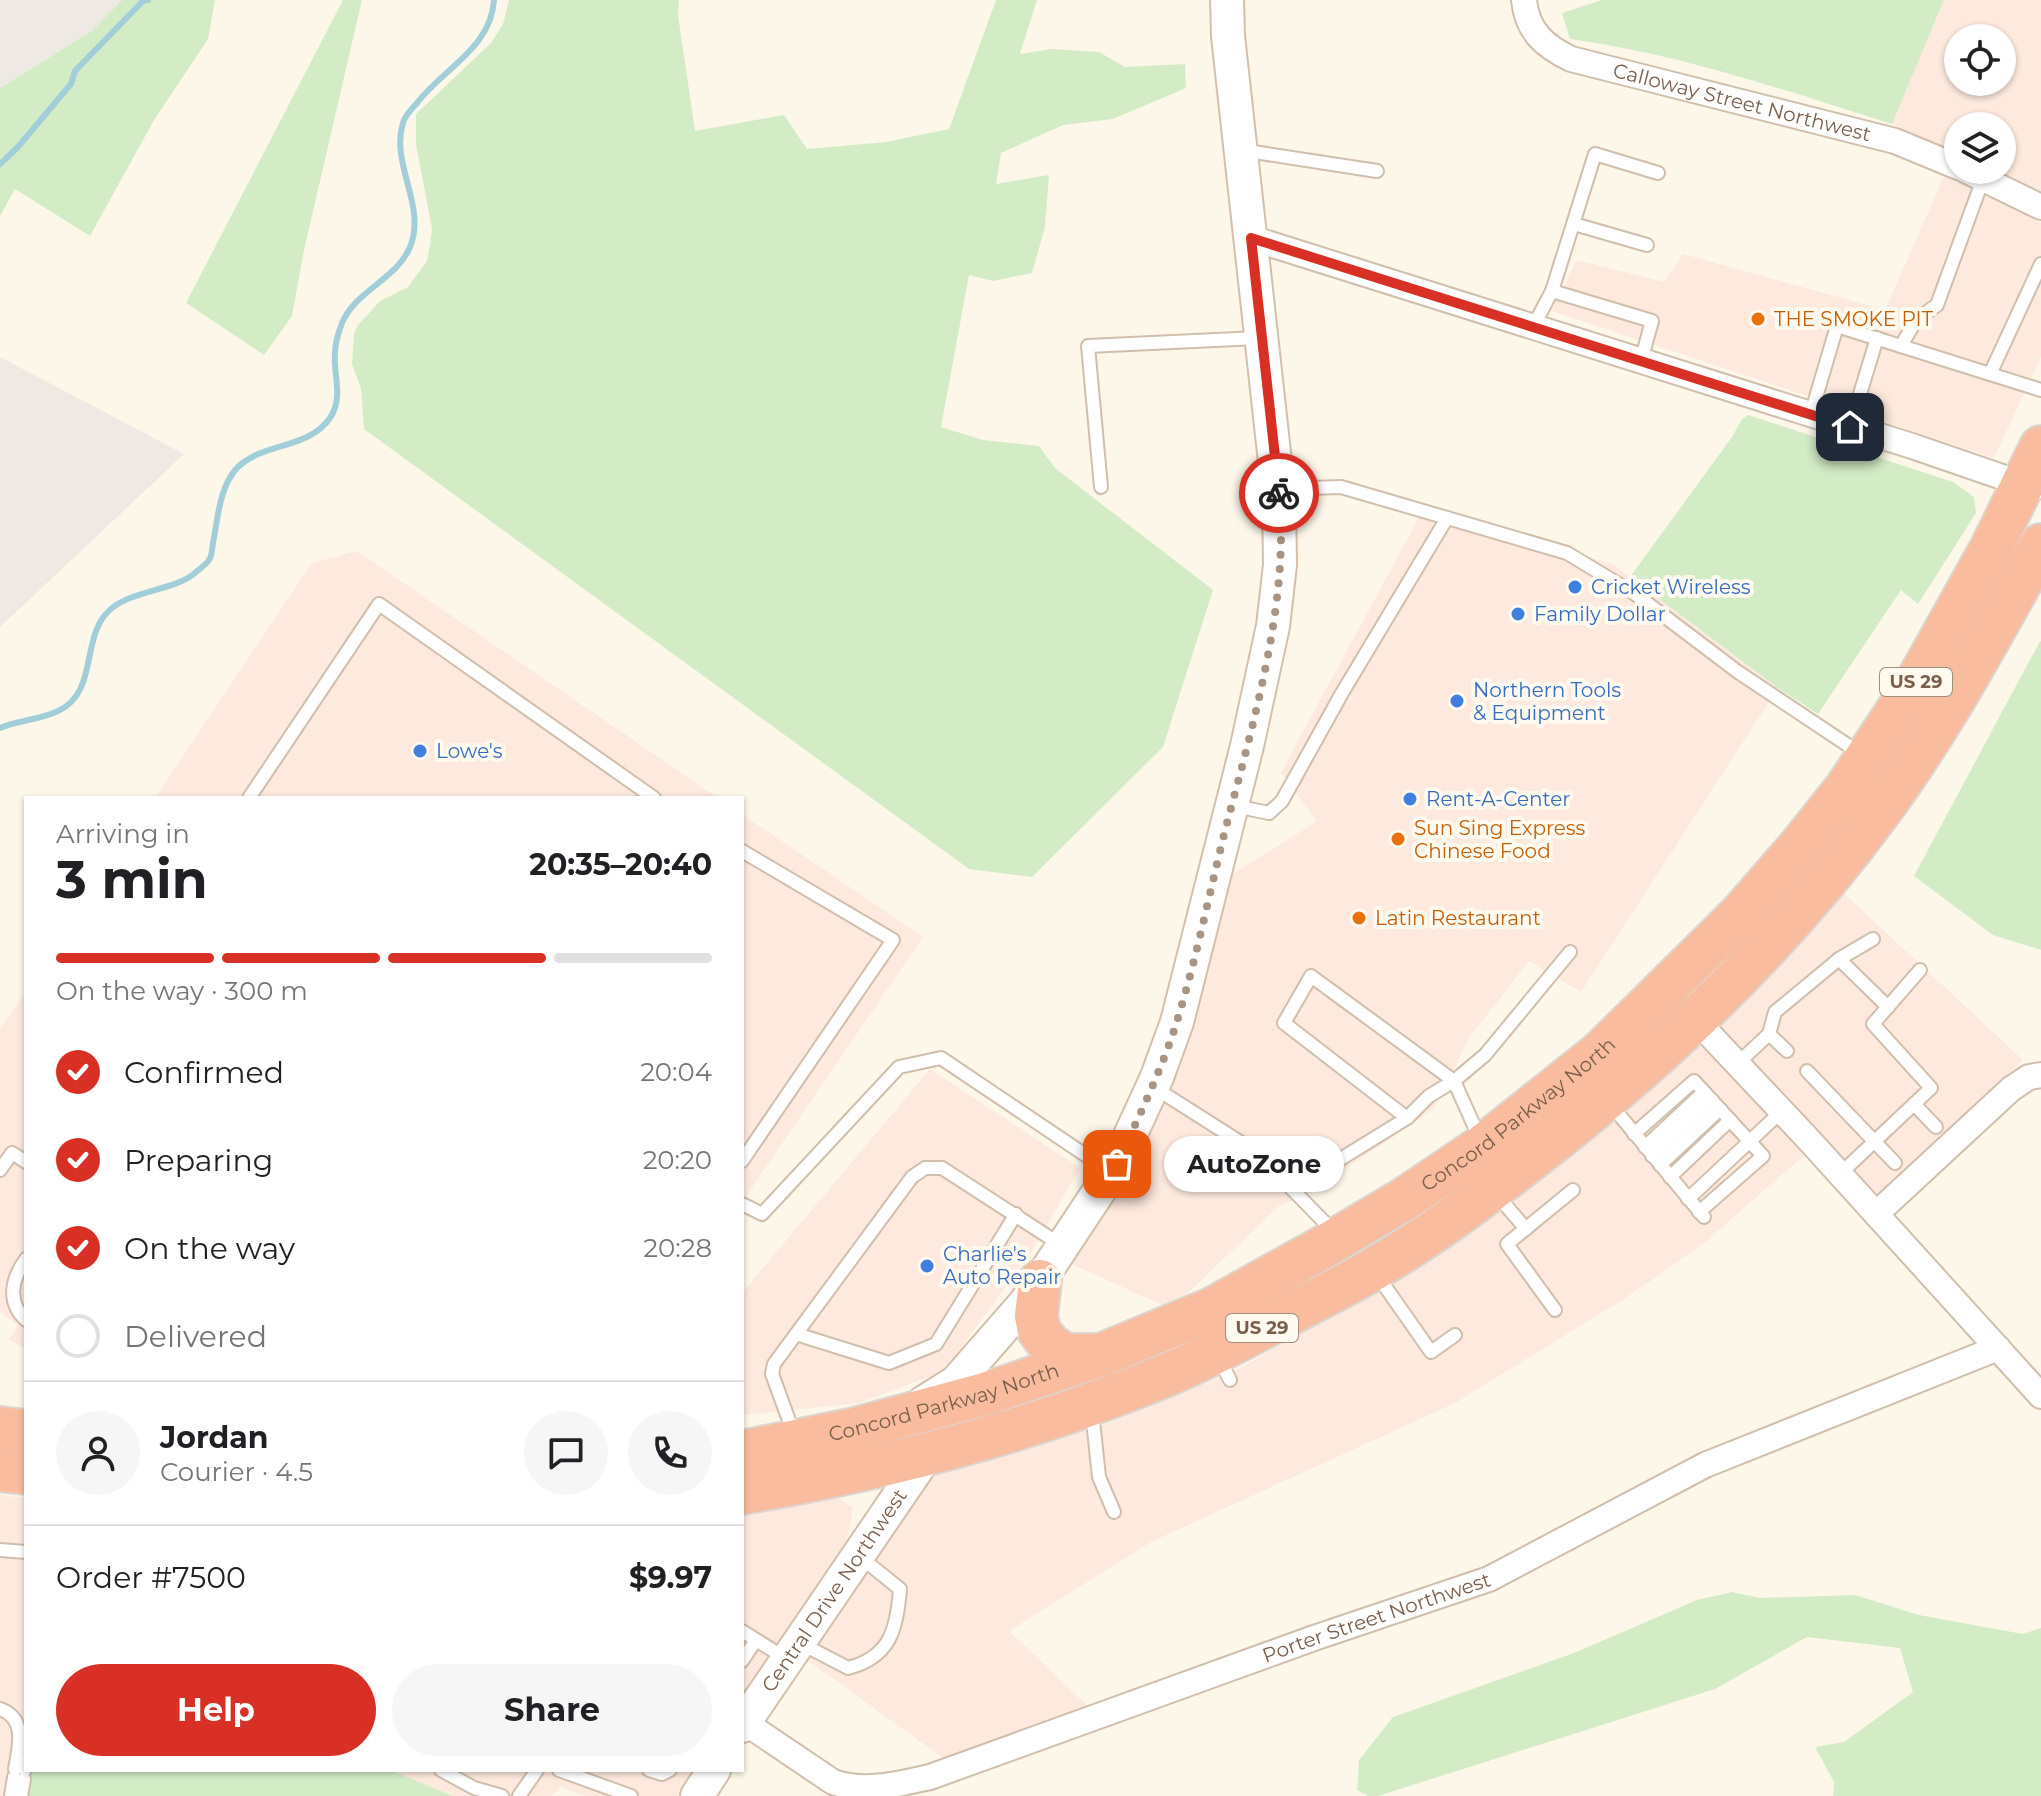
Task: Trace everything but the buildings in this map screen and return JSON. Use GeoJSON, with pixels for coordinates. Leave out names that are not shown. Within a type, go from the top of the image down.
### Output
{"type":"FeatureCollection","features":[{"type":"Feature","properties":{"kind":"highway","name":"Concord Parkway North"},"geometry":{"type":"LineString","coordinates":[[744,1493],[816,1480],[983,1439],[1159,1379],[1223,1365],[1492,1190],[1606,1100],[1672,1013],[1740,915],[1800,846],[1867,758],[1919,678],[1991,549],[2032,487],[2041,447]]}},
{"type":"Feature","properties":{"kind":"highway","name":"Concord Parkway North"},"geometry":{"type":"LineString","coordinates":[[744,1452],[898,1418],[985,1394],[1101,1355],[1212,1309],[1340,1238],[1483,1146],[1601,1052],[1672,1013],[1823,883],[1880,812],[1932,736],[2041,545]]}},
{"type":"Feature","properties":{"kind":"highway"},"geometry":{"type":"LineString","coordinates":[[1040,1281],[1036,1316],[1039,1331],[1050,1345],[1066,1355],[1101,1355]]}},
{"type":"Feature","properties":{"kind":"highway"},"geometry":{"type":"LineString","coordinates":[[928,1453],[944,1430],[1127,1362],[1212,1309]]}},
{"type":"Feature","properties":{"kind":"highway"},"geometry":{"type":"LineString","coordinates":[[0,1428],[24,1431]]}},
{"type":"Feature","properties":{"kind":"highway"},"geometry":{"type":"LineString","coordinates":[[0,1470],[24,1473]]}},
{"type":"Feature","properties":{"kind":"street"},"geometry":{"type":"LineString","coordinates":[[898,1418],[956,1382],[1025,1303],[1112,1172],[1153,1086],[1177,1022],[1232,805],[1273,626],[1280,565],[1278,489],[1227,0]]}},
{"type":"Feature","properties":{"kind":"street","name":"Calloway Street Northwest"},"geometry":{"type":"LineString","coordinates":[[1524,0],[1532,31],[1550,49],[1571,59],[1895,141],[1944,161]]}},
{"type":"Feature","properties":{"kind":"street"},"geometry":{"type":"LineString","coordinates":[[1994,184],[2041,207]]}},
{"type":"Feature","properties":{"kind":"street"},"geometry":{"type":"LineString","coordinates":[[1251,238],[1811,414],[2032,487]]}},
{"type":"Feature","properties":{"kind":"street"},"geometry":{"type":"LineString","coordinates":[[1672,1013],[1737,1064],[2041,1396]]}},
{"type":"Feature","properties":{"kind":"street"},"geometry":{"type":"LineString","coordinates":[[1876,1214],[2011,1089],[2029,1077],[2041,1075]]}},
{"type":"Feature","properties":{"kind":"street","name":"Porter Street Northwest"},"geometry":{"type":"LineString","coordinates":[[744,1725],[833,1782],[850,1788],[900,1784],[930,1777],[1314,1638],[1489,1579],[1705,1465],[1998,1348]]}},
{"type":"Feature","properties":{"kind":"street","name":"Central Drive Northwest"},"geometry":{"type":"LineString","coordinates":[[744,1723],[928,1453]]}},
{"type":"Feature","properties":{"kind":"street"},"geometry":{"type":"LineString","coordinates":[[697,1796],[713,1772]]}},
{"type":"Feature","properties":{"kind":"lane"},"geometry":{"type":"LineString","coordinates":[[1241,150],[1377,171]]}},
{"type":"Feature","properties":{"kind":"lane"},"geometry":{"type":"LineString","coordinates":[[1533,327],[1552,291],[1595,154],[1658,173]]}},
{"type":"Feature","properties":{"kind":"lane"},"geometry":{"type":"LineString","coordinates":[[1901,346],[1916,320],[1937,305],[1971,184]]}},
{"type":"Feature","properties":{"kind":"lane"},"geometry":{"type":"LineString","coordinates":[[1574,224],[1647,245]]}},
{"type":"Feature","properties":{"kind":"lane"},"geometry":{"type":"LineString","coordinates":[[1990,374],[2041,264]]}},
{"type":"Feature","properties":{"kind":"lane"},"geometry":{"type":"LineString","coordinates":[[1552,291],[1652,321],[1641,361]]}},
{"type":"Feature","properties":{"kind":"lane"},"geometry":{"type":"LineString","coordinates":[[1811,414],[1837,326],[2041,390]]}},
{"type":"Feature","properties":{"kind":"lane"},"geometry":{"type":"LineString","coordinates":[[1101,487],[1088,346],[1262,338]]}},
{"type":"Feature","properties":{"kind":"lane"},"geometry":{"type":"LineString","coordinates":[[1850,427],[1877,338]]}},
{"type":"Feature","properties":{"kind":"lane"},"geometry":{"type":"LineString","coordinates":[[1278,489],[1341,487],[1567,553],[1635,594],[1738,672],[1867,758]]}},
{"type":"Feature","properties":{"kind":"lane"},"geometry":{"type":"LineString","coordinates":[[1232,805],[1269,813],[1282,801],[1342,693],[1447,518]]}},
{"type":"Feature","properties":{"kind":"lane"},"geometry":{"type":"LineString","coordinates":[[250,796],[379,604],[651,796]]}},
{"type":"Feature","properties":{"kind":"lane"},"geometry":{"type":"LineString","coordinates":[[744,852],[893,940],[744,1158]]}},
{"type":"Feature","properties":{"kind":"lane"},"geometry":{"type":"LineString","coordinates":[[1737,1064],[1769,1034],[1775,1012],[1839,959],[1873,939]]}},
{"type":"Feature","properties":{"kind":"lane"},"geometry":{"type":"LineString","coordinates":[[1292,1189],[1407,1118],[1429,1096],[1454,1081],[1485,1055],[1570,952]]}},
{"type":"Feature","properties":{"kind":"lane"},"geometry":{"type":"LineString","coordinates":[[1839,959],[1888,1007]]}},
{"type":"Feature","properties":{"kind":"lane"},"geometry":{"type":"LineString","coordinates":[[1840,1174],[1931,1088],[1873,1024],[1920,970]]}},
{"type":"Feature","properties":{"kind":"lane"},"geometry":{"type":"LineString","coordinates":[[1407,1118],[1284,1023],[1311,976],[1454,1081],[1483,1146]]}},
{"type":"Feature","properties":{"kind":"lane"},"geometry":{"type":"LineString","coordinates":[[1769,1034],[1787,1051]]}},
{"type":"Feature","properties":{"kind":"lane"},"geometry":{"type":"LineString","coordinates":[[744,1205],[762,1214],[899,1067],[941,1058],[1112,1172]]}},
{"type":"Feature","properties":{"kind":"lane"},"geometry":{"type":"LineString","coordinates":[[1807,1071],[1895,1163]]}},
{"type":"Feature","properties":{"kind":"lane"},"geometry":{"type":"LineString","coordinates":[[1606,1100],[1652,1156],[1702,1215],[1763,1156],[1694,1081],[1634,1134]]}},
{"type":"Feature","properties":{"kind":"lane"},"geometry":{"type":"LineString","coordinates":[[1153,1086],[1270,1161],[1292,1189],[1340,1238]]}},
{"type":"Feature","properties":{"kind":"lane"},"geometry":{"type":"LineString","coordinates":[[1652,1156],[1712,1101]]}},
{"type":"Feature","properties":{"kind":"lane"},"geometry":{"type":"LineString","coordinates":[[1652,1156],[1712,1101]]}},
{"type":"Feature","properties":{"kind":"lane"},"geometry":{"type":"LineString","coordinates":[[1914,1104],[1936,1127]]}},
{"type":"Feature","properties":{"kind":"lane"},"geometry":{"type":"LineString","coordinates":[[1688,1199],[1782,1111]]}},
{"type":"Feature","properties":{"kind":"lane"},"geometry":{"type":"LineString","coordinates":[[1670,1177],[1730,1120]]}},
{"type":"Feature","properties":{"kind":"lane"},"geometry":{"type":"LineString","coordinates":[[0,1170],[12,1153],[24,1161]]}},
{"type":"Feature","properties":{"kind":"lane"},"geometry":{"type":"LineString","coordinates":[[796,1442],[772,1374],[774,1364],[912,1177],[925,1168],[942,1168],[1063,1247]]}},
{"type":"Feature","properties":{"kind":"lane"},"geometry":{"type":"LineString","coordinates":[[1492,1190],[1526,1229]]}},
{"type":"Feature","properties":{"kind":"lane"},"geometry":{"type":"LineString","coordinates":[[1555,1310],[1507,1244],[1573,1190]]}},
{"type":"Feature","properties":{"kind":"lane"},"geometry":{"type":"LineString","coordinates":[[796,1334],[889,1363],[936,1344],[1016,1214]]}},
{"type":"Feature","properties":{"kind":"lane"},"geometry":{"type":"LineString","coordinates":[[24,1262],[15,1274],[12,1288],[18,1313],[24,1318]]}},
{"type":"Feature","properties":{"kind":"lane"},"geometry":{"type":"LineString","coordinates":[[1373,1270],[1431,1352],[1455,1335]]}},
{"type":"Feature","properties":{"kind":"lane"},"geometry":{"type":"LineString","coordinates":[[1092,1404],[1099,1477],[1114,1512]]}},
{"type":"Feature","properties":{"kind":"lane"},"geometry":{"type":"LineString","coordinates":[[0,1550],[24,1552]]}},
{"type":"Feature","properties":{"kind":"lane"},"geometry":{"type":"LineString","coordinates":[[744,1632],[756,1640],[848,1668],[864,1664],[882,1650],[897,1625],[900,1589],[858,1555]]}},
{"type":"Feature","properties":{"kind":"lane"},"geometry":{"type":"LineString","coordinates":[[744,1658],[756,1640]]}},
{"type":"Feature","properties":{"kind":"lane"},"geometry":{"type":"LineString","coordinates":[[17,1700],[2,1709],[16,1720],[20,1738],[21,1796]]}},
{"type":"Feature","properties":{"kind":"lane"},"geometry":{"type":"LineString","coordinates":[[11,1796],[22,1768]]}},
{"type":"Feature","properties":{"kind":"lane"},"geometry":{"type":"LineString","coordinates":[[519,1796],[536,1772]]}},
{"type":"Feature","properties":{"kind":"lane"},"geometry":{"type":"LineString","coordinates":[[565,1772],[631,1796]]}},
{"type":"Feature","properties":{"kind":"lane"},"geometry":{"type":"LineString","coordinates":[[458,1774],[474,1788],[502,1796]]}},
{"type":"Feature","properties":{"kind":"shaded area"},"geometry":{"type":"Polygon","coordinates":[[[0,0],[122,0],[92,31],[0,88],[0,0]]]}},
{"type":"Feature","properties":{"kind":"shaded area"},"geometry":{"type":"Polygon","coordinates":[[[1944,0],[2041,0],[2041,200],[2010,184],[2016,184],[2016,112],[1944,112],[1944,151],[1892,124],[1944,0]]]}},
{"type":"Feature","properties":{"kind":"shaded area"},"geometry":{"type":"Polygon","coordinates":[[[1944,177],[1944,184],[1968,184],[2041,223],[2041,357],[1994,458],[1552,311],[1577,260],[1664,282],[1683,254],[1885,310],[1944,177]]]}},
{"type":"Feature","properties":{"kind":"shaded area"},"geometry":{"type":"Polygon","coordinates":[[[0,357],[184,454],[0,627],[0,357]]]}},
{"type":"Feature","properties":{"kind":"shaded area"},"geometry":{"type":"Polygon","coordinates":[[[1426,505],[1614,565],[1778,688],[1581,992],[1529,961],[1469,1038],[1434,1109],[1312,1192],[1278,1207],[1171,1309],[1067,1262],[1225,879],[1317,821],[1281,772],[1426,505]]]}},
{"type":"Feature","properties":{"kind":"shaded area"},"geometry":{"type":"Polygon","coordinates":[[[357,551],[715,796],[156,796],[312,563],[357,551]]]}},
{"type":"Feature","properties":{"kind":"shaded area"},"geometry":{"type":"Polygon","coordinates":[[[744,815],[923,937],[744,1199],[744,815]]]}},
{"type":"Feature","properties":{"kind":"shaded area"},"geometry":{"type":"Polygon","coordinates":[[[1837,887],[2023,1060],[1875,1204],[1818,1143],[1703,1244],[1621,1301],[1455,1403],[1151,1542],[1009,1631],[1092,1710],[947,1761],[802,1656],[892,1521],[936,1474],[1106,1424],[1235,1371],[1410,1269],[1501,1210],[1563,1161],[1700,1040],[1837,887]]]}},
{"type":"Feature","properties":{"kind":"shaded area"},"geometry":{"type":"Polygon","coordinates":[[[24,994],[24,1349],[9,1339],[18,1325],[0,1312],[0,1029],[24,994]]]}},
{"type":"Feature","properties":{"kind":"shaded area"},"geometry":{"type":"Polygon","coordinates":[[[930,1069],[1080,1168],[1032,1251],[944,1371],[859,1403],[744,1415],[744,1291],[930,1069]]]}},
{"type":"Feature","properties":{"kind":"shaded area"},"geometry":{"type":"Polygon","coordinates":[[[0,1495],[24,1498],[24,1772],[32,1772],[26,1796],[0,1796],[0,1495]]]}},
{"type":"Feature","properties":{"kind":"shaded area"},"geometry":{"type":"Polygon","coordinates":[[[838,1497],[853,1508],[846,1546],[744,1702],[744,1509],[838,1497]]]}},
{"type":"Feature","properties":{"kind":"shaded area"},"geometry":{"type":"Polygon","coordinates":[[[395,1772],[698,1772],[682,1796],[585,1796],[561,1787],[551,1796],[453,1796],[395,1772]]]}},
{"type":"Feature","properties":{"kind":"green space"},"geometry":{"type":"Polygon","coordinates":[[[122,0],[215,0],[208,39],[154,120],[90,236],[15,189],[0,216],[0,88],[92,31],[122,0]]]}},
{"type":"Feature","properties":{"kind":"green space"},"geometry":{"type":"Polygon","coordinates":[[[343,0],[362,0],[304,250],[292,316],[264,355],[186,303],[343,0]]]}},
{"type":"Feature","properties":{"kind":"green space"},"geometry":{"type":"Polygon","coordinates":[[[509,0],[679,0],[678,15],[695,131],[784,115],[807,149],[886,142],[949,129],[996,0],[1037,0],[1020,54],[1051,49],[1099,52],[1125,67],[1185,64],[1186,88],[1113,119],[1063,125],[1001,153],[996,184],[1049,175],[1045,227],[1032,273],[993,281],[969,275],[941,427],[983,440],[1039,446],[1055,468],[1213,590],[1163,747],[1032,877],[969,869],[364,429],[361,389],[352,364],[354,334],[358,325],[380,301],[408,287],[427,261],[430,245],[432,229],[416,144],[416,114],[491,43],[503,24],[509,0]]]}},
{"type":"Feature","properties":{"kind":"green space"},"geometry":{"type":"Polygon","coordinates":[[[1602,0],[1944,0],[1892,124],[1693,64],[1570,39],[1562,13],[1602,0]]]}},
{"type":"Feature","properties":{"kind":"green space"},"geometry":{"type":"Polygon","coordinates":[[[1748,415],[1953,482],[1974,497],[1976,513],[1918,604],[1901,590],[1818,714],[1778,688],[1630,577],[1742,419],[1748,415]]]}},
{"type":"Feature","properties":{"kind":"green space"},"geometry":{"type":"Polygon","coordinates":[[[2040,641],[2041,950],[1993,935],[1914,876],[2040,641]]]}},
{"type":"Feature","properties":{"kind":"green space"},"geometry":{"type":"Polygon","coordinates":[[[1732,1592],[1760,1598],[1855,1595],[1919,1615],[2023,1634],[2041,1628],[2041,1796],[1833,1796],[1834,1782],[1815,1747],[1844,1742],[1913,1692],[1900,1648],[1807,1637],[1715,1689],[1378,1796],[1368,1796],[1357,1790],[1359,1760],[1393,1717],[1574,1653],[1697,1600],[1732,1592]]]}},
{"type":"Feature","properties":{"kind":"green space"},"geometry":{"type":"Polygon","coordinates":[[[32,1772],[395,1772],[453,1796],[26,1796],[32,1772]]]}},
{"type":"Feature","properties":{"kind":"waterway"},"geometry":{"type":"LineString","coordinates":[[0,164],[71,84],[75,71],[143,1],[148,0]]}},
{"type":"Feature","properties":{"kind":"waterway"},"geometry":{"type":"LineString","coordinates":[[0,728],[51,714],[71,702],[80,691],[96,632],[112,608],[132,597],[187,579],[209,560],[223,495],[236,469],[258,454],[310,436],[330,418],[336,402],[335,349],[342,323],[356,302],[404,258],[414,232],[412,201],[401,154],[400,138],[404,120],[428,90],[475,44],[491,17],[494,0]]}},
{"type":"Feature","properties":{"kind":"way so far"},"geometry":{"type":"LineString","coordinates":[[1117,1164],[1157,1077],[1177,1022],[1247,746],[1273,626],[1280,565],[1279,493]]}},
{"type":"Feature","properties":{"kind":"place","name":"THE SMOKE PIT"},"geometry":{"type":"Point","coordinates":[1758,319]}},
{"type":"Feature","properties":{"kind":"place","name":"Cricket Wireless"},"geometry":{"type":"Point","coordinates":[1575,587]}},
{"type":"Feature","properties":{"kind":"place","name":"Family Dollar"},"geometry":{"type":"Point","coordinates":[1518,614]}},
{"type":"Feature","properties":{"kind":"place","name":"Northern Tools & Equipment"},"geometry":{"type":"Point","coordinates":[1457,701]}},
{"type":"Feature","properties":{"kind":"place","name":"Lowe's"},"geometry":{"type":"Point","coordinates":[420,751]}},
{"type":"Feature","properties":{"kind":"place","name":"Rent-A-Center"},"geometry":{"type":"Point","coordinates":[1410,799]}},
{"type":"Feature","properties":{"kind":"place","name":"Sun Sing Express Chinese Food"},"geometry":{"type":"Point","coordinates":[1398,839]}},
{"type":"Feature","properties":{"kind":"place","name":"Latin Restaurant"},"geometry":{"type":"Point","coordinates":[1359,918]}},
{"type":"Feature","properties":{"kind":"place","name":"AutoZone"},"geometry":{"type":"Point","coordinates":[1117,1164]}},
{"type":"Feature","properties":{"kind":"place","name":"Charlie's Auto Repair"},"geometry":{"type":"Point","coordinates":[927,1266]}},
{"type":"Feature","properties":{"kind":"route"},"geometry":{"type":"LineString","coordinates":[[1279,493],[1251,238],[1850,427]]}}]}
